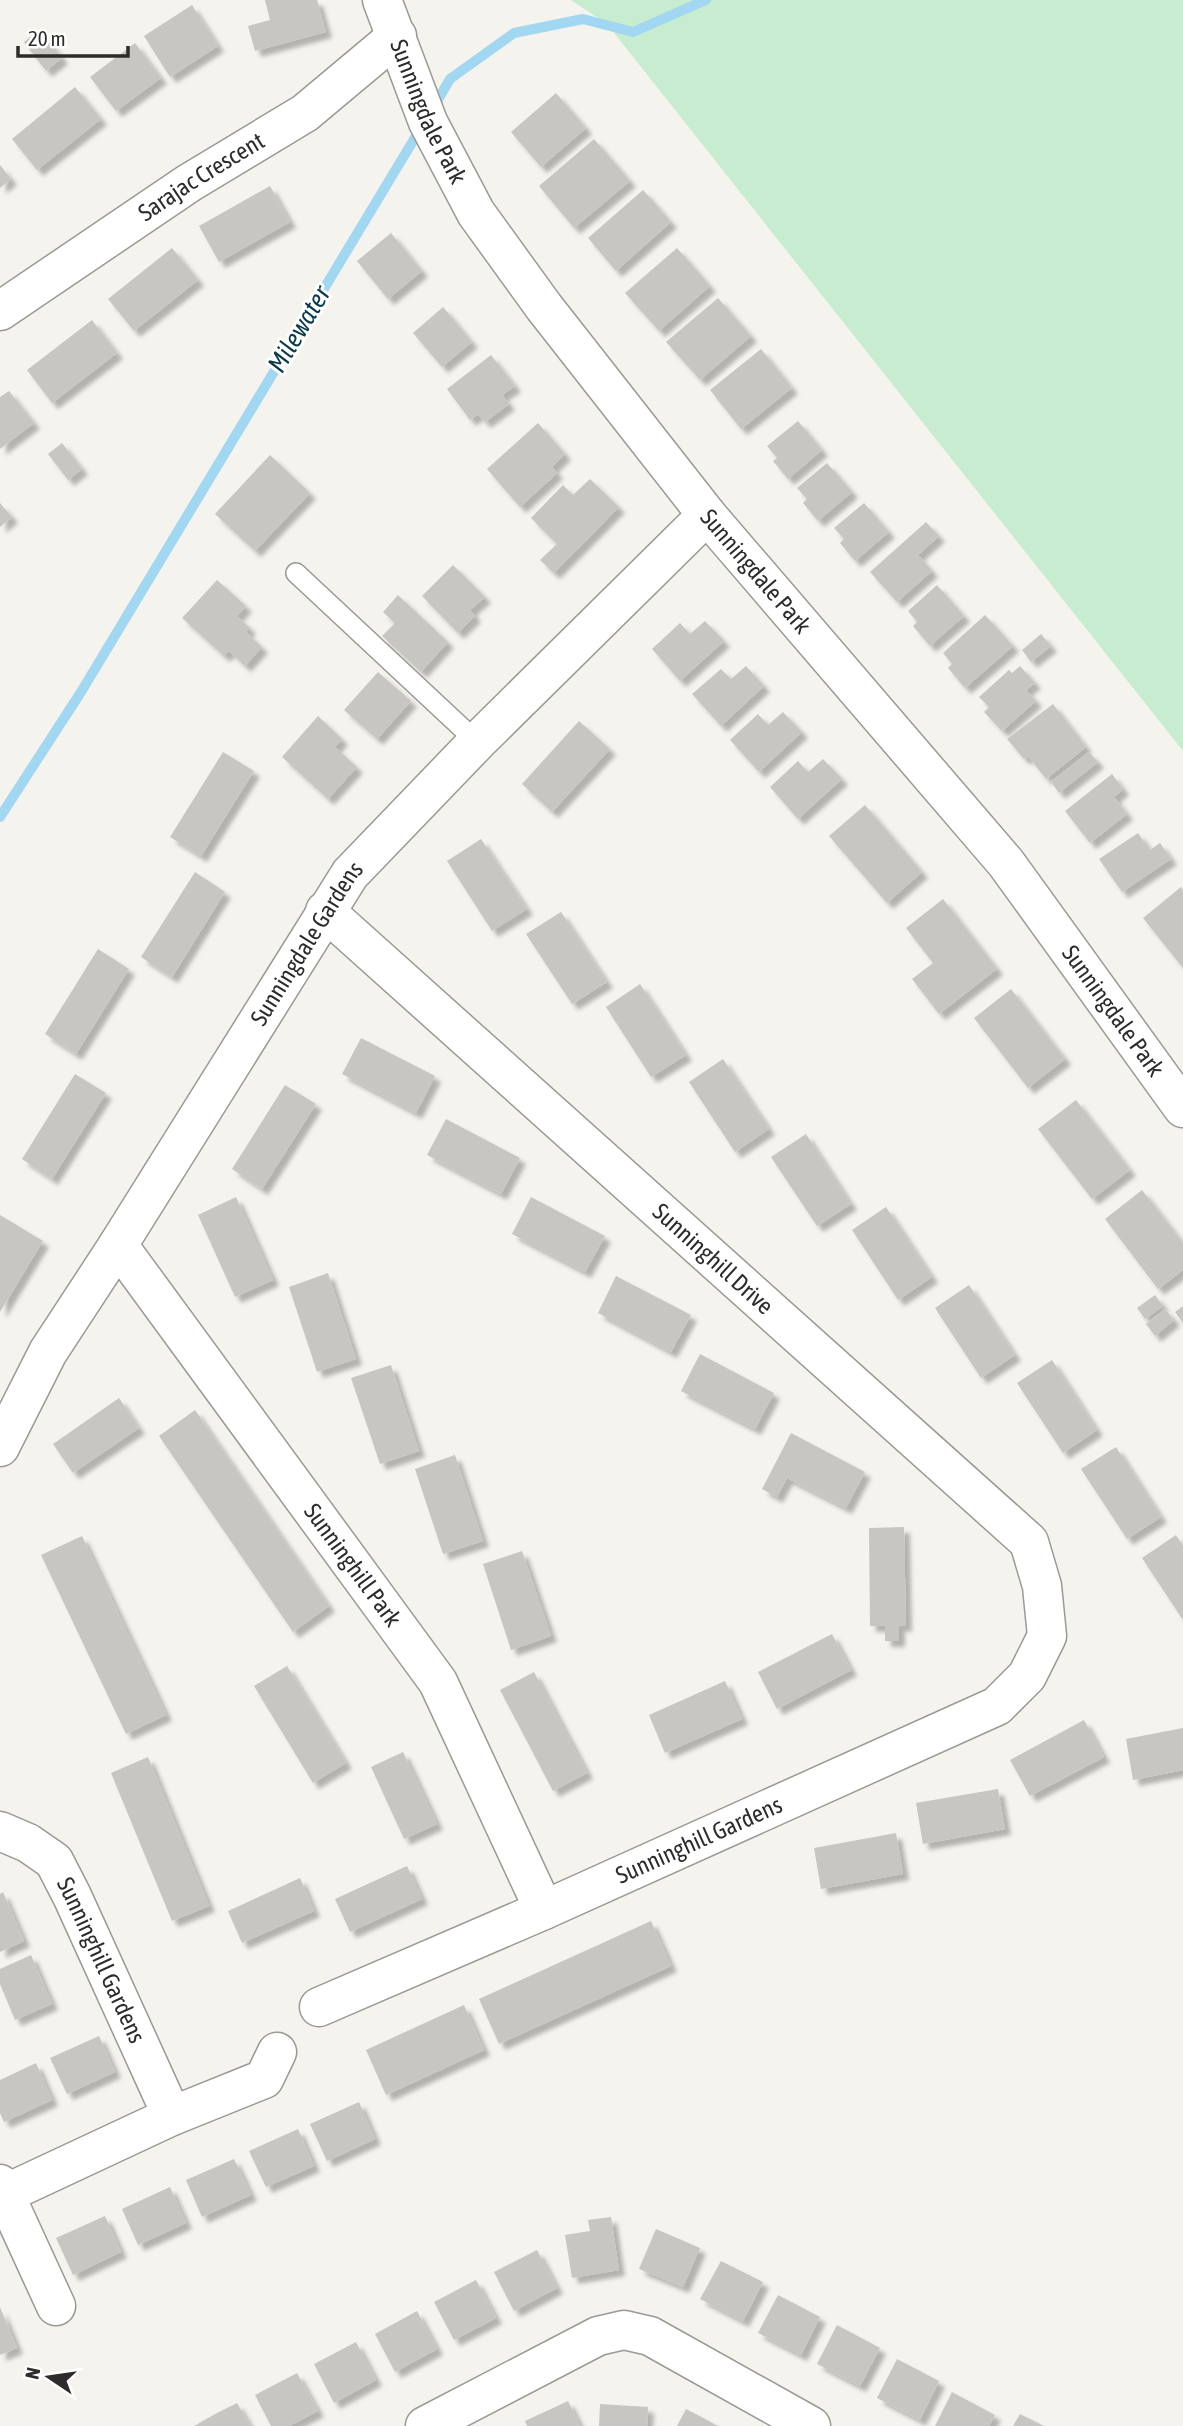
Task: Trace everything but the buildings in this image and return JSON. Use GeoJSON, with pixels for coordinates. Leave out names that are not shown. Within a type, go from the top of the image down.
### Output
{"type":"FeatureCollection","features":[{"type":"Feature","properties":{"kind":"street","name":"Sunningdale Park"},"geometry":{"type":"LineString","coordinates":[[382,0],[423,106],[475,213],[544,307],[707,514],[1006,863],[1183,1108]]}},
{"type":"Feature","properties":{"kind":"street","name":"Sarajac Crescent"},"geometry":{"type":"LineString","coordinates":[[0,311],[189,183],[305,113],[397,36]]}},
{"type":"Feature","properties":{"kind":"street","name":"Sunningdale Gardens"},"geometry":{"type":"LineString","coordinates":[[0,1447],[48,1352],[350,874],[477,742],[707,514]]}},
{"type":"Feature","properties":{"kind":"street","name":"Sunninghill Drive"},"geometry":{"type":"LineString","coordinates":[[325,911],[1029,1542],[1042,1586],[1047,1636]]}},
{"type":"Feature","properties":{"kind":"street","name":"Sunninghill Park"},"geometry":{"type":"LineString","coordinates":[[118,1245],[438,1682],[544,1910]]}},
{"type":"Feature","properties":{"kind":"street","name":"Sunninghill Gardens"},"geometry":{"type":"LineString","coordinates":[[318,2007],[544,1910],[997,1706],[1027,1676],[1047,1636]]}},
{"type":"Feature","properties":{"kind":"street","name":"Sunninghill Gardens"},"geometry":{"type":"LineString","coordinates":[[0,1831],[28,1843],[54,1861],[172,2116]]}},
{"type":"Feature","properties":{"kind":"street"},"geometry":{"type":"LineString","coordinates":[[56,2306],[2,2189],[264,2079],[277,2052]]}},
{"type":"Feature","properties":{"kind":"street"},"geometry":{"type":"LineString","coordinates":[[425,2426],[598,2336],[624,2330],[650,2336],[811,2426]]}},
{"type":"Feature","properties":{"kind":"lane"},"geometry":{"type":"LineString","coordinates":[[296,573],[477,742]]}},
{"type":"Feature","properties":{"kind":"green space"},"geometry":{"type":"Polygon","coordinates":[[[571,0],[1183,0],[1183,751],[607,24],[571,0]]]}},
{"type":"Feature","properties":{"kind":"waterway","name":"Milewater"},"geometry":{"type":"LineString","coordinates":[[432,110],[450,79],[514,33],[583,19],[633,32],[706,0]]}},
{"type":"Feature","properties":{"kind":"waterway","name":"Milewater"},"geometry":{"type":"LineString","coordinates":[[0,817],[81,692],[422,126]]}}]}
